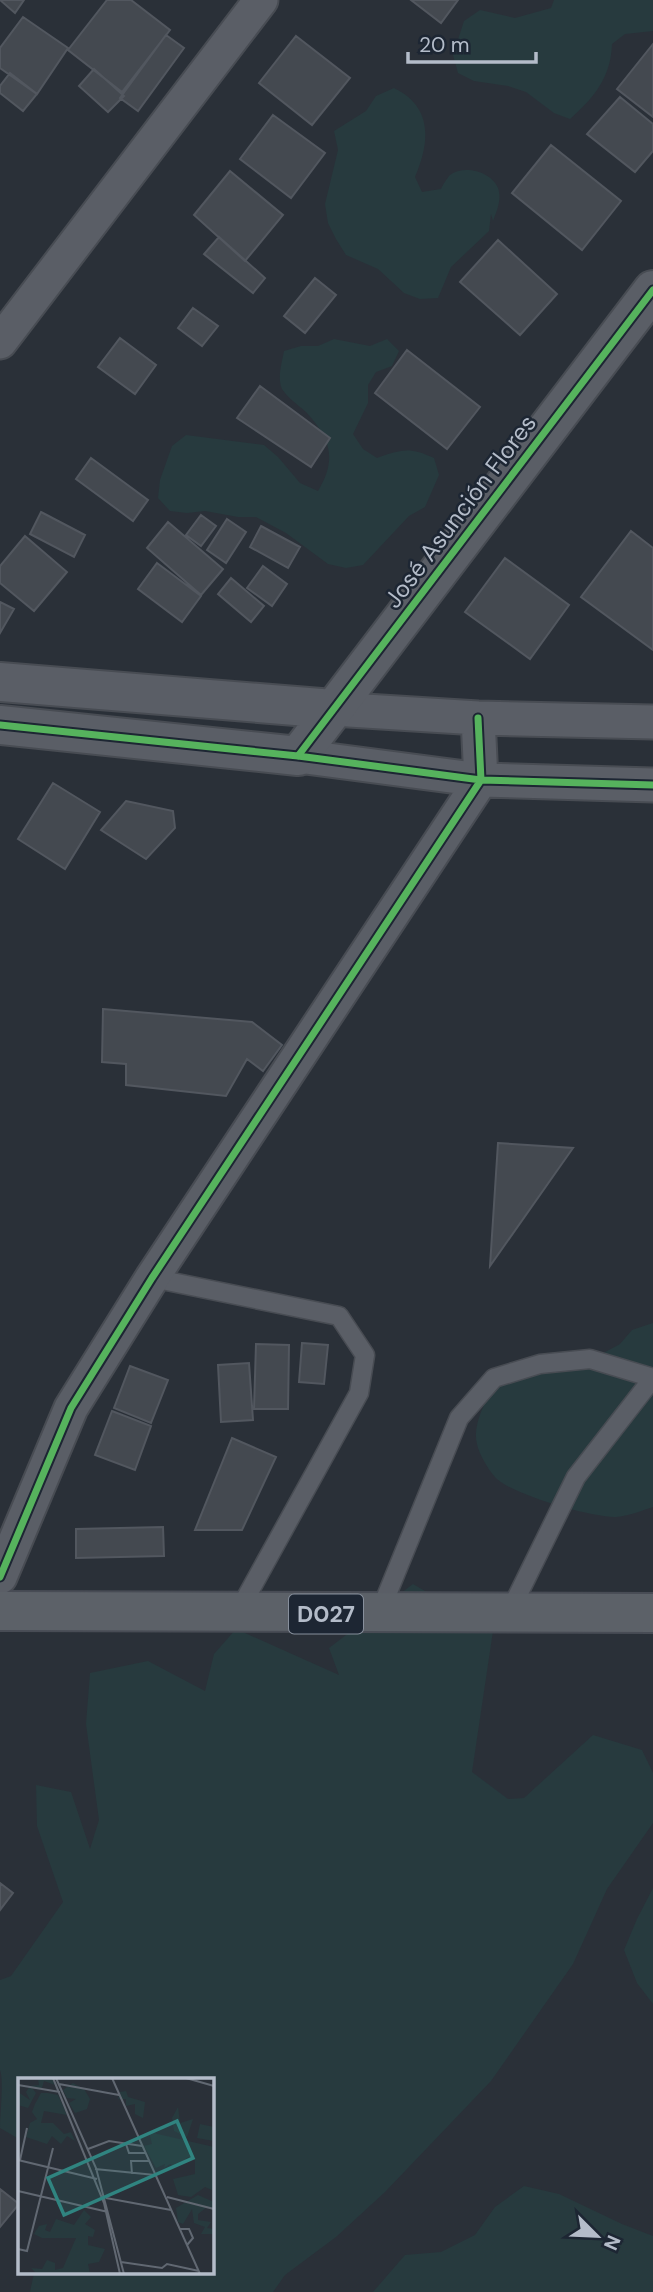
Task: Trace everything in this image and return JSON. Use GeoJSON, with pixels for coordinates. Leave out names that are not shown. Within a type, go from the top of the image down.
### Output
{"type":"FeatureCollection","features":[{"type":"Feature","properties":{"kind":"main road","name":"D027"},"geometry":{"type":"LineString","coordinates":[[0,1611],[653,1614]]}},
{"type":"Feature","properties":{"kind":"street"},"geometry":{"type":"LineString","coordinates":[[0,342],[261,0]]}},
{"type":"Feature","properties":{"kind":"street","name":"José Asunción Flores"},"geometry":{"type":"LineString","coordinates":[[298,756],[653,290]]}},
{"type":"Feature","properties":{"kind":"street"},"geometry":{"type":"LineString","coordinates":[[0,682],[478,718],[653,722]]}},
{"type":"Feature","properties":{"kind":"street"},"geometry":{"type":"LineString","coordinates":[[0,1577],[71,1408],[152,1278],[481,780],[478,718]]}},
{"type":"Feature","properties":{"kind":"street"},"geometry":{"type":"LineString","coordinates":[[0,725],[298,756],[481,780],[653,785]]}},
{"type":"Feature","properties":{"kind":"lane"},"geometry":{"type":"LineString","coordinates":[[152,1278],[339,1316],[365,1355],[359,1393],[237,1614]]}},
{"type":"Feature","properties":{"kind":"lane"},"geometry":{"type":"LineString","coordinates":[[379,1614],[458,1418],[494,1378],[540,1364],[590,1359],[653,1378],[576,1477],[509,1613]]}},
{"type":"Feature","properties":{"kind":"green space"},"geometry":{"type":"Polygon","coordinates":[[[554,0],[653,0],[653,31],[625,34],[612,44],[608,67],[600,86],[570,119],[554,113],[526,92],[508,86],[474,81],[458,73],[453,55],[464,21],[480,10],[515,18],[551,8],[554,0]]]}},
{"type":"Feature","properties":{"kind":"green space"},"geometry":{"type":"Polygon","coordinates":[[[394,88],[416,105],[425,126],[424,151],[415,177],[422,192],[441,189],[450,175],[470,170],[490,178],[499,192],[493,221],[491,214],[489,231],[451,267],[438,298],[420,299],[404,293],[378,269],[346,255],[328,223],[325,204],[338,150],[334,131],[366,111],[376,96],[394,88]]]}},
{"type":"Feature","properties":{"kind":"green space"},"geometry":{"type":"Polygon","coordinates":[[[334,339],[370,346],[387,339],[399,351],[392,366],[376,372],[368,385],[368,403],[353,434],[363,449],[377,458],[406,450],[434,458],[439,475],[425,507],[409,516],[363,565],[346,568],[328,564],[286,533],[256,517],[238,517],[205,511],[170,511],[158,498],[160,480],[172,446],[186,435],[264,445],[300,483],[318,491],[328,469],[329,450],[326,440],[306,412],[282,389],[280,370],[284,351],[301,346],[318,346],[334,339]]]}},
{"type":"Feature","properties":{"kind":"green space"},"geometry":{"type":"Polygon","coordinates":[[[653,1323],[653,1507],[616,1517],[589,1514],[517,1491],[495,1477],[482,1457],[476,1437],[480,1415],[492,1388],[598,1356],[620,1344],[632,1330],[653,1323]]]}},
{"type":"Feature","properties":{"kind":"green space"},"geometry":{"type":"Polygon","coordinates":[[[413,1584],[493,1631],[472,1772],[508,1799],[524,1798],[593,1735],[642,1750],[653,1773],[653,1823],[607,1889],[573,1964],[491,2081],[385,2192],[336,2237],[285,2275],[273,2292],[30,2292],[34,2274],[214,2274],[214,2078],[18,2078],[18,2138],[0,2128],[0,1980],[11,1976],[63,1902],[37,1826],[36,1785],[71,1792],[90,1849],[99,1820],[86,1724],[90,1673],[148,1661],[205,1691],[214,1654],[236,1629],[339,1675],[329,1648],[413,1584]]]}},
{"type":"Feature","properties":{"kind":"green space"},"geometry":{"type":"Polygon","coordinates":[[[653,1888],[653,2004],[637,1983],[624,1950],[653,1888]]]}},
{"type":"Feature","properties":{"kind":"green space"},"geometry":{"type":"Polygon","coordinates":[[[524,2186],[559,2194],[653,2236],[653,2292],[373,2292],[405,2255],[441,2252],[475,2235],[495,2207],[524,2186]]]}},
{"type":"Feature","properties":{"kind":"building"},"geometry":{"type":"Polygon","coordinates":[[[0,0],[24,0],[15,13],[0,0]]]}},
{"type":"Feature","properties":{"kind":"building"},"geometry":{"type":"Polygon","coordinates":[[[107,0],[131,0],[170,30],[122,92],[68,50],[107,0]]]}},
{"type":"Feature","properties":{"kind":"building"},"geometry":{"type":"Polygon","coordinates":[[[411,0],[458,0],[441,23],[411,0]]]}},
{"type":"Feature","properties":{"kind":"building"},"geometry":{"type":"Polygon","coordinates":[[[23,17],[68,48],[37,94],[0,68],[0,48],[23,17]]]}},
{"type":"Feature","properties":{"kind":"building"},"geometry":{"type":"Polygon","coordinates":[[[166,35],[184,48],[138,111],[120,98],[166,35]]]}},
{"type":"Feature","properties":{"kind":"building"},"geometry":{"type":"Polygon","coordinates":[[[296,36],[350,78],[312,125],[259,83],[296,36]]]}},
{"type":"Feature","properties":{"kind":"building"},"geometry":{"type":"Polygon","coordinates":[[[653,44],[653,117],[617,89],[653,44]]]}},
{"type":"Feature","properties":{"kind":"building"},"geometry":{"type":"Polygon","coordinates":[[[94,69],[124,96],[108,112],[79,86],[94,69]]]}},
{"type":"Feature","properties":{"kind":"building"},"geometry":{"type":"Polygon","coordinates":[[[10,73],[37,94],[23,111],[0,93],[0,86],[10,73]]]}},
{"type":"Feature","properties":{"kind":"building"},"geometry":{"type":"Polygon","coordinates":[[[620,97],[653,124],[653,151],[635,172],[587,134],[620,97]]]}},
{"type":"Feature","properties":{"kind":"building"},"geometry":{"type":"Polygon","coordinates":[[[273,115],[325,153],[291,198],[240,159],[273,115]]]}},
{"type":"Feature","properties":{"kind":"building"},"geometry":{"type":"Polygon","coordinates":[[[551,145],[621,201],[582,250],[512,193],[551,145]]]}},
{"type":"Feature","properties":{"kind":"building"},"geometry":{"type":"Polygon","coordinates":[[[230,171],[283,215],[245,261],[194,215],[230,171]]]}},
{"type":"Feature","properties":{"kind":"building"},"geometry":{"type":"Polygon","coordinates":[[[219,237],[265,278],[253,293],[204,254],[219,237]]]}},
{"type":"Feature","properties":{"kind":"building"},"geometry":{"type":"Polygon","coordinates":[[[498,240],[557,294],[520,335],[460,282],[498,240]]]}},
{"type":"Feature","properties":{"kind":"building"},"geometry":{"type":"Polygon","coordinates":[[[315,278],[336,295],[305,333],[284,316],[315,278]]]}},
{"type":"Feature","properties":{"kind":"building"},"geometry":{"type":"Polygon","coordinates":[[[193,308],[218,326],[202,346],[178,328],[193,308]]]}},
{"type":"Feature","properties":{"kind":"building"},"geometry":{"type":"Polygon","coordinates":[[[120,338],[156,365],[135,394],[98,367],[120,338]]]}},
{"type":"Feature","properties":{"kind":"building"},"geometry":{"type":"Polygon","coordinates":[[[407,350],[480,407],[447,449],[375,393],[407,350]]]}},
{"type":"Feature","properties":{"kind":"building"},"geometry":{"type":"Polygon","coordinates":[[[260,386],[330,438],[311,467],[237,418],[260,386]]]}},
{"type":"Feature","properties":{"kind":"building"},"geometry":{"type":"Polygon","coordinates":[[[91,458],[148,500],[133,521],[76,479],[91,458]]]}},
{"type":"Feature","properties":{"kind":"building"},"geometry":{"type":"Polygon","coordinates":[[[41,512],[85,535],[74,557],[30,534],[41,512]]]}},
{"type":"Feature","properties":{"kind":"building"},"geometry":{"type":"Polygon","coordinates":[[[201,515],[216,526],[201,546],[186,535],[201,515]]]}},
{"type":"Feature","properties":{"kind":"building"},"geometry":{"type":"Polygon","coordinates":[[[227,519],[246,532],[226,563],[207,550],[227,519]]]}},
{"type":"Feature","properties":{"kind":"building"},"geometry":{"type":"Polygon","coordinates":[[[168,522],[223,569],[201,595],[147,548],[168,522]]]}},
{"type":"Feature","properties":{"kind":"building"},"geometry":{"type":"Polygon","coordinates":[[[261,526],[300,547],[288,568],[250,547],[261,526]]]}},
{"type":"Feature","properties":{"kind":"building"},"geometry":{"type":"Polygon","coordinates":[[[631,531],[653,548],[653,650],[581,597],[631,531]]]}},
{"type":"Feature","properties":{"kind":"building"},"geometry":{"type":"Polygon","coordinates":[[[25,536],[67,572],[34,611],[0,583],[0,566],[25,536]]]}},
{"type":"Feature","properties":{"kind":"building"},"geometry":{"type":"Polygon","coordinates":[[[505,558],[569,605],[530,659],[465,612],[505,558]]]}},
{"type":"Feature","properties":{"kind":"building"},"geometry":{"type":"Polygon","coordinates":[[[157,563],[201,596],[182,622],[138,589],[157,563]]]}},
{"type":"Feature","properties":{"kind":"building"},"geometry":{"type":"Polygon","coordinates":[[[263,566],[287,584],[272,606],[247,588],[263,566]]]}},
{"type":"Feature","properties":{"kind":"building"},"geometry":{"type":"Polygon","coordinates":[[[231,578],[264,606],[251,622],[218,594],[231,578]]]}},
{"type":"Feature","properties":{"kind":"building"},"geometry":{"type":"Polygon","coordinates":[[[0,602],[14,609],[0,633],[0,602]]]}},
{"type":"Feature","properties":{"kind":"building"},"geometry":{"type":"Polygon","coordinates":[[[53,783],[100,812],[65,869],[18,839],[53,783]]]}},
{"type":"Feature","properties":{"kind":"building"},"geometry":{"type":"Polygon","coordinates":[[[126,801],[173,811],[175,828],[146,859],[101,830],[126,801]]]}},
{"type":"Feature","properties":{"kind":"building"},"geometry":{"type":"Polygon","coordinates":[[[103,1009],[252,1022],[282,1045],[263,1071],[247,1059],[226,1096],[126,1085],[126,1064],[102,1062],[103,1009]]]}},
{"type":"Feature","properties":{"kind":"building"},"geometry":{"type":"Polygon","coordinates":[[[498,1143],[573,1148],[490,1266],[498,1143]]]}},
{"type":"Feature","properties":{"kind":"building"},"geometry":{"type":"Polygon","coordinates":[[[302,1343],[328,1345],[324,1384],[299,1382],[302,1343]]]}},
{"type":"Feature","properties":{"kind":"building"},"geometry":{"type":"Polygon","coordinates":[[[256,1344],[289,1345],[288,1409],[254,1409],[256,1344]]]}},
{"type":"Feature","properties":{"kind":"building"},"geometry":{"type":"Polygon","coordinates":[[[249,1363],[253,1420],[221,1422],[218,1365],[249,1363]]]}},
{"type":"Feature","properties":{"kind":"building"},"geometry":{"type":"Polygon","coordinates":[[[130,1366],[168,1380],[151,1423],[114,1408],[130,1366]]]}},
{"type":"Feature","properties":{"kind":"building"},"geometry":{"type":"Polygon","coordinates":[[[112,1411],[151,1426],[135,1470],[95,1455],[112,1411]]]}},
{"type":"Feature","properties":{"kind":"building"},"geometry":{"type":"Polygon","coordinates":[[[232,1438],[276,1457],[242,1530],[195,1530],[232,1438]]]}},
{"type":"Feature","properties":{"kind":"building"},"geometry":{"type":"Polygon","coordinates":[[[163,1527],[164,1556],[76,1558],[76,1529],[163,1527]]]}},
{"type":"Feature","properties":{"kind":"building"},"geometry":{"type":"Polygon","coordinates":[[[0,1883],[13,1893],[0,1910],[0,1883]]]}},
{"type":"Feature","properties":{"kind":"building"},"geometry":{"type":"Polygon","coordinates":[[[0,2189],[18,2205],[0,2227],[0,2189]]]}},
{"type":"Feature","properties":{"kind":"cycle path"},"geometry":{"type":"LineString","coordinates":[[298,756],[653,290]]}},
{"type":"Feature","properties":{"kind":"cycle path"},"geometry":{"type":"LineString","coordinates":[[0,1577],[71,1408],[152,1278],[481,780],[478,718]]}},
{"type":"Feature","properties":{"kind":"cycle path"},"geometry":{"type":"LineString","coordinates":[[0,725],[298,756],[481,780],[653,785]]}}]}
